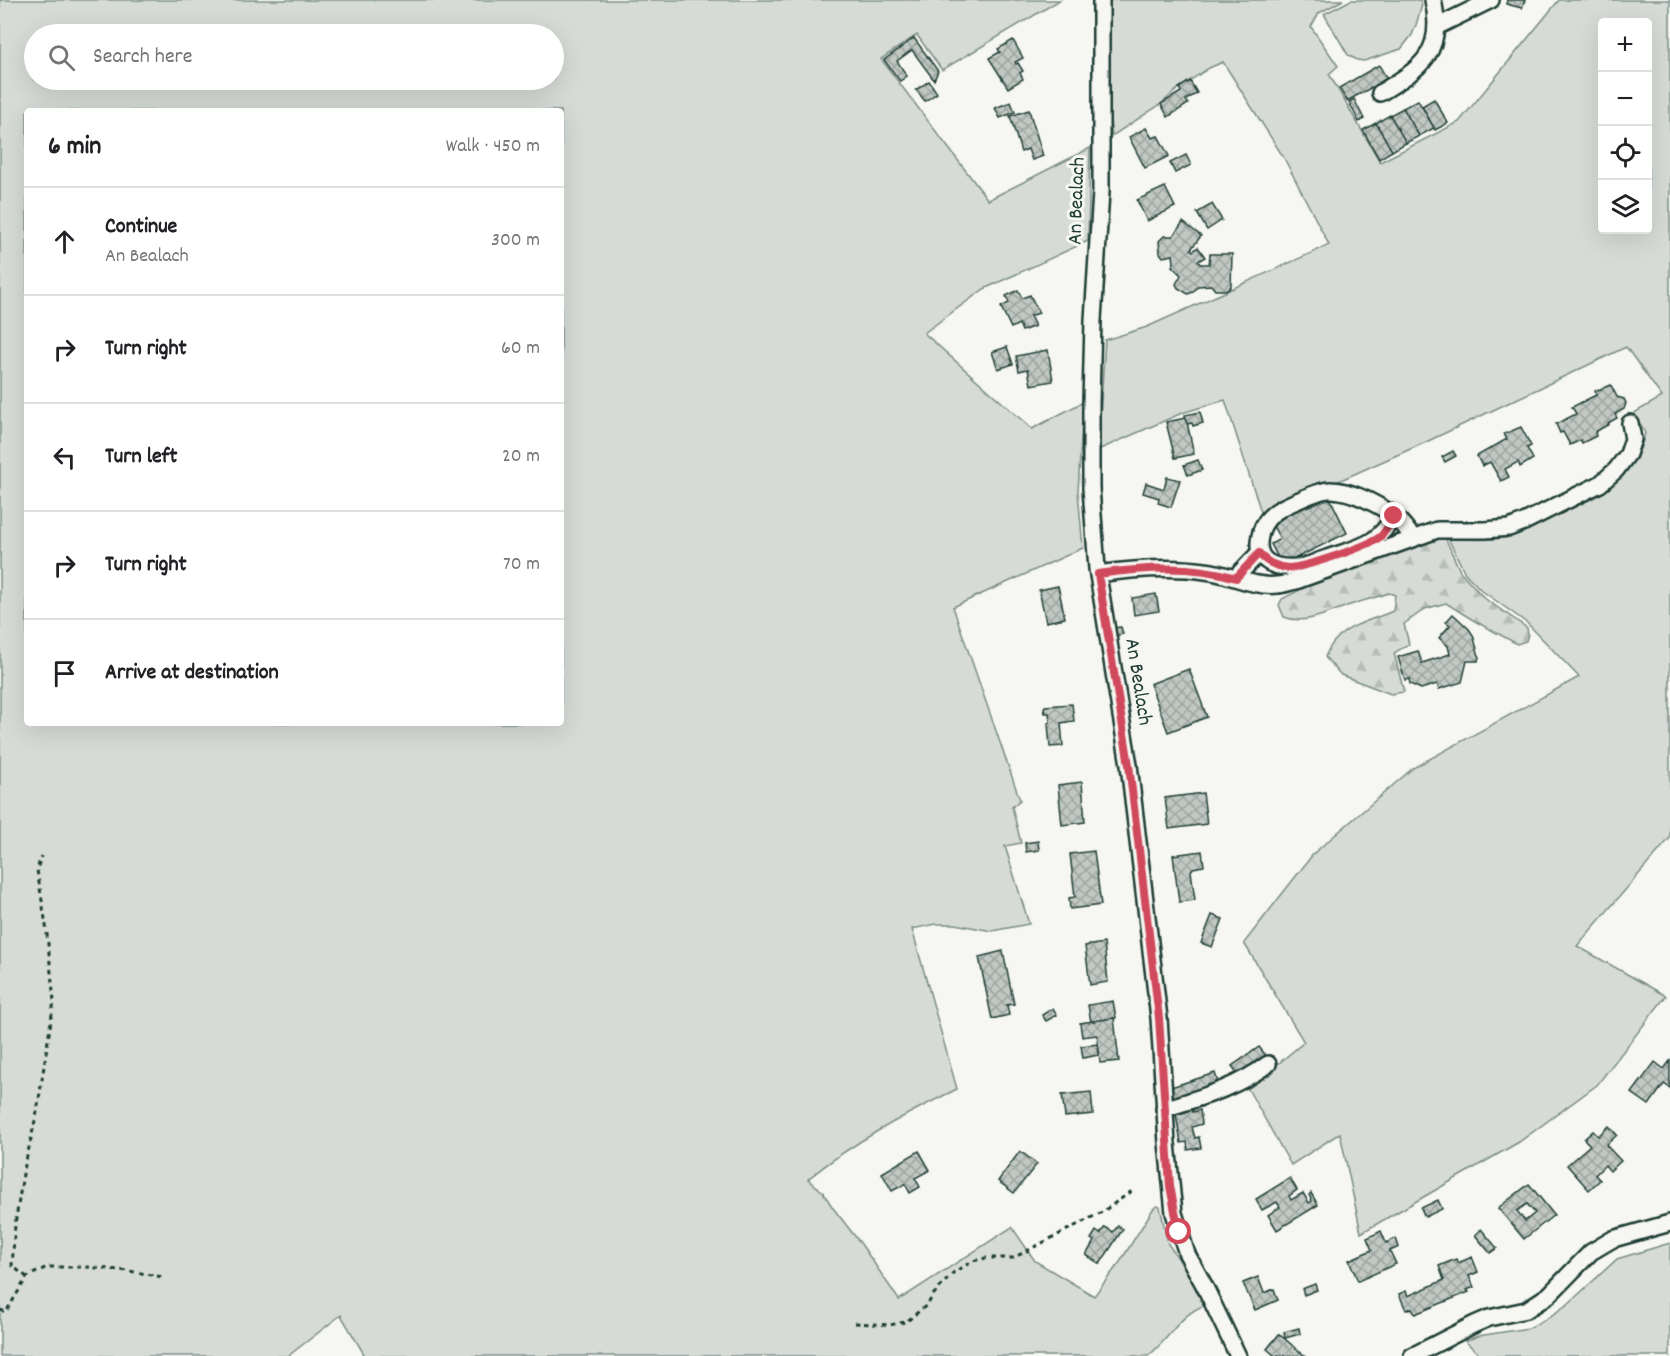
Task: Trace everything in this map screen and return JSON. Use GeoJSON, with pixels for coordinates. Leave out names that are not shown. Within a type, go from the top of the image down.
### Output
{"type":"FeatureCollection","features":[{"type":"Feature","properties":{"kind":"street","name":"An Bealach"},"geometry":{"type":"LineString","coordinates":[[1101,0],[1101,192],[1093,320],[1091,403],[1091,488],[1098,574],[1129,765],[1159,1018],[1170,1186],[1179,1232],[1187,1254],[1238,1356]]}},
{"type":"Feature","properties":{"kind":"street"},"geometry":{"type":"LineString","coordinates":[[1380,93],[1419,68],[1433,47],[1436,16],[1433,0]]}},
{"type":"Feature","properties":{"kind":"street"},"geometry":{"type":"LineString","coordinates":[[1436,27],[1491,0]]}},
{"type":"Feature","properties":{"kind":"street"},"geometry":{"type":"LineString","coordinates":[[1098,574],[1135,569],[1181,569],[1207,571],[1262,584],[1277,585],[1296,581],[1437,530],[1509,528],[1600,484],[1616,470],[1628,454],[1633,439],[1630,423]]}},
{"type":"Feature","properties":{"kind":"street"},"geometry":{"type":"LineString","coordinates":[[1394,516],[1375,540],[1300,567],[1276,566],[1264,560],[1259,553],[1260,536],[1267,519],[1287,505],[1321,491],[1332,490],[1373,502],[1394,516],[1406,527],[1413,538]]}},
{"type":"Feature","properties":{"kind":"street"},"geometry":{"type":"LineString","coordinates":[[1236,578],[1259,553]]}},
{"type":"Feature","properties":{"kind":"street"},"geometry":{"type":"LineString","coordinates":[[1164,1109],[1225,1090],[1252,1076],[1268,1064]]}},
{"type":"Feature","properties":{"kind":"street"},"geometry":{"type":"LineString","coordinates":[[1412,1356],[1482,1321],[1526,1310],[1550,1295],[1591,1252],[1613,1239],[1670,1223]]}},
{"type":"Feature","properties":{"kind":"path"},"geometry":{"type":"LineString","coordinates":[[27,1277],[12,1266],[15,1225],[54,1001],[46,925],[37,870],[41,856]]}},
{"type":"Feature","properties":{"kind":"path"},"geometry":{"type":"LineString","coordinates":[[855,1323],[906,1322],[928,1305],[933,1295],[954,1272],[973,1261],[986,1258],[1013,1258],[1092,1218],[1132,1191]]}},
{"type":"Feature","properties":{"kind":"path"},"geometry":{"type":"LineString","coordinates":[[0,1310],[6,1312],[27,1277],[47,1267],[108,1269],[163,1277]]}},
{"type":"Feature","properties":{"kind":"green space"},"geometry":{"type":"Polygon","coordinates":[[[0,0],[1060,0],[942,70],[917,35],[881,59],[988,200],[1090,148],[1088,241],[984,289],[924,333],[1032,429],[1083,402],[1078,492],[1083,548],[953,607],[1020,800],[1012,807],[1021,843],[1005,846],[1029,924],[992,931],[955,924],[936,924],[912,929],[957,1089],[880,1130],[843,1153],[808,1179],[823,1192],[899,1300],[1012,1227],[1035,1261],[1094,1296],[1120,1262],[1157,1206],[1160,1207],[1168,1244],[1195,1282],[1204,1300],[1203,1306],[1180,1322],[1148,1356],[365,1356],[341,1315],[288,1356],[0,1356],[0,0]]]}},
{"type":"Feature","properties":{"kind":"green space"},"geometry":{"type":"Polygon","coordinates":[[[1108,0],[1343,0],[1319,13],[1311,27],[1338,66],[1329,74],[1380,162],[1459,122],[1559,0],[1670,0],[1670,838],[1577,946],[1666,996],[1597,1085],[1519,1142],[1361,1233],[1340,1133],[1291,1165],[1248,1089],[1304,1042],[1244,943],[1314,853],[1413,768],[1579,677],[1527,623],[1481,590],[1465,573],[1448,538],[1482,540],[1517,535],[1598,495],[1622,476],[1640,450],[1645,433],[1634,413],[1662,397],[1626,347],[1424,443],[1262,515],[1225,400],[1182,413],[1098,450],[1105,340],[1147,327],[1329,245],[1284,158],[1223,62],[1209,68],[1179,88],[1161,104],[1112,136],[1109,112],[1108,0]]]}},
{"type":"Feature","properties":{"kind":"green space"},"geometry":{"type":"Polygon","coordinates":[[[1351,0],[1420,0],[1422,5],[1412,35],[1401,49],[1364,61],[1348,55],[1324,14],[1351,0]]]}},
{"type":"Feature","properties":{"kind":"green space"},"geometry":{"type":"Polygon","coordinates":[[[1444,535],[1460,571],[1484,598],[1527,628],[1526,641],[1517,644],[1446,603],[1425,609],[1404,624],[1409,644],[1394,653],[1404,692],[1391,694],[1341,675],[1325,657],[1330,647],[1344,632],[1393,611],[1395,595],[1389,593],[1310,619],[1284,617],[1279,605],[1282,599],[1315,582],[1444,535]]]}},
{"type":"Feature","properties":{"kind":"green space"},"geometry":{"type":"Polygon","coordinates":[[[1670,1243],[1670,1356],[1481,1356],[1465,1341],[1478,1336],[1529,1328],[1568,1304],[1617,1259],[1670,1243]]]}},
{"type":"Feature","properties":{"kind":"building"},"geometry":{"type":"Polygon","coordinates":[[[1507,0],[1525,0],[1522,8],[1506,4],[1507,0]]]}},
{"type":"Feature","properties":{"kind":"building"},"geometry":{"type":"Polygon","coordinates":[[[914,38],[938,71],[934,80],[912,50],[897,61],[907,76],[900,81],[884,60],[914,38]]]}},
{"type":"Feature","properties":{"kind":"building"},"geometry":{"type":"Polygon","coordinates":[[[1013,40],[1023,58],[1015,62],[1023,71],[1020,73],[1023,79],[1008,88],[989,58],[1013,40]]]}},
{"type":"Feature","properties":{"kind":"building"},"geometry":{"type":"Polygon","coordinates":[[[1379,65],[1387,79],[1347,101],[1339,88],[1379,65]]]}},
{"type":"Feature","properties":{"kind":"building"},"geometry":{"type":"Polygon","coordinates":[[[929,81],[937,93],[925,101],[916,90],[929,81]]]}},
{"type":"Feature","properties":{"kind":"building"},"geometry":{"type":"Polygon","coordinates":[[[1190,81],[1197,93],[1186,100],[1188,104],[1168,117],[1161,104],[1181,92],[1179,88],[1190,81]]]}},
{"type":"Feature","properties":{"kind":"building"},"geometry":{"type":"Polygon","coordinates":[[[1354,99],[1364,119],[1359,122],[1349,102],[1354,99]]]}},
{"type":"Feature","properties":{"kind":"building"},"geometry":{"type":"Polygon","coordinates":[[[1434,99],[1448,123],[1435,130],[1422,106],[1434,99]]]}},
{"type":"Feature","properties":{"kind":"building"},"geometry":{"type":"Polygon","coordinates":[[[1418,100],[1434,128],[1419,136],[1403,108],[1418,100]]]}},
{"type":"Feature","properties":{"kind":"building"},"geometry":{"type":"Polygon","coordinates":[[[1011,102],[1015,112],[1000,118],[995,108],[1011,102]]]}},
{"type":"Feature","properties":{"kind":"building"},"geometry":{"type":"Polygon","coordinates":[[[1403,108],[1419,136],[1406,143],[1390,115],[1403,108]]]}},
{"type":"Feature","properties":{"kind":"building"},"geometry":{"type":"Polygon","coordinates":[[[1029,110],[1043,156],[1032,160],[1028,149],[1021,152],[1010,116],[1029,110]]]}},
{"type":"Feature","properties":{"kind":"building"},"geometry":{"type":"Polygon","coordinates":[[[1390,115],[1406,143],[1392,151],[1376,123],[1390,115]]]}},
{"type":"Feature","properties":{"kind":"building"},"geometry":{"type":"Polygon","coordinates":[[[1376,123],[1392,151],[1379,159],[1363,130],[1376,123]]]}},
{"type":"Feature","properties":{"kind":"building"},"geometry":{"type":"Polygon","coordinates":[[[1146,128],[1152,138],[1158,136],[1169,156],[1145,168],[1129,137],[1146,128]]]}},
{"type":"Feature","properties":{"kind":"building"},"geometry":{"type":"Polygon","coordinates":[[[1186,155],[1191,165],[1175,173],[1170,163],[1186,155]]]}},
{"type":"Feature","properties":{"kind":"building"},"geometry":{"type":"Polygon","coordinates":[[[1165,187],[1175,207],[1147,221],[1137,200],[1165,187]]]}},
{"type":"Feature","properties":{"kind":"building"},"geometry":{"type":"Polygon","coordinates":[[[1212,204],[1222,220],[1207,230],[1197,213],[1212,204]]]}},
{"type":"Feature","properties":{"kind":"building"},"geometry":{"type":"Polygon","coordinates":[[[1183,222],[1201,236],[1191,249],[1193,251],[1198,247],[1205,257],[1198,261],[1200,264],[1209,264],[1210,254],[1232,254],[1231,286],[1228,290],[1215,290],[1211,285],[1198,286],[1188,294],[1178,288],[1176,284],[1181,275],[1172,266],[1173,255],[1163,257],[1160,253],[1159,241],[1164,236],[1173,236],[1183,222]]]}},
{"type":"Feature","properties":{"kind":"building"},"geometry":{"type":"Polygon","coordinates":[[[1018,290],[1022,298],[1030,295],[1039,313],[1030,316],[1035,326],[1022,331],[1019,324],[1011,328],[1001,307],[1009,303],[1006,296],[1018,290]]]}},
{"type":"Feature","properties":{"kind":"building"},"geometry":{"type":"Polygon","coordinates":[[[1007,347],[1013,364],[998,369],[992,352],[1007,347]]]}},
{"type":"Feature","properties":{"kind":"building"},"geometry":{"type":"Polygon","coordinates":[[[1048,350],[1053,381],[1031,385],[1028,369],[1019,371],[1016,356],[1048,350]]]}},
{"type":"Feature","properties":{"kind":"building"},"geometry":{"type":"Polygon","coordinates":[[[1611,385],[1617,397],[1624,399],[1626,403],[1624,409],[1615,414],[1617,418],[1595,432],[1596,436],[1582,443],[1581,440],[1570,445],[1556,424],[1576,414],[1572,407],[1596,395],[1595,391],[1611,385]]]}},
{"type":"Feature","properties":{"kind":"building"},"geometry":{"type":"Polygon","coordinates":[[[1200,412],[1203,423],[1193,426],[1192,423],[1187,424],[1185,415],[1200,412]]]}},
{"type":"Feature","properties":{"kind":"building"},"geometry":{"type":"Polygon","coordinates":[[[1186,418],[1194,454],[1175,458],[1166,422],[1186,418]]]}},
{"type":"Feature","properties":{"kind":"building"},"geometry":{"type":"Polygon","coordinates":[[[1521,427],[1531,446],[1527,448],[1533,459],[1520,467],[1518,462],[1505,469],[1509,477],[1501,481],[1490,462],[1482,466],[1477,456],[1507,439],[1504,434],[1521,427]]]}},
{"type":"Feature","properties":{"kind":"building"},"geometry":{"type":"Polygon","coordinates":[[[1453,451],[1456,456],[1445,462],[1442,457],[1453,451]]]}},
{"type":"Feature","properties":{"kind":"building"},"geometry":{"type":"Polygon","coordinates":[[[1198,460],[1202,470],[1188,475],[1184,465],[1198,460]]]}},
{"type":"Feature","properties":{"kind":"building"},"geometry":{"type":"Polygon","coordinates":[[[1167,477],[1180,480],[1171,507],[1158,503],[1159,498],[1143,493],[1146,483],[1164,489],[1167,477]]]}},
{"type":"Feature","properties":{"kind":"building"},"geometry":{"type":"Polygon","coordinates":[[[1328,494],[1347,533],[1282,565],[1271,544],[1280,539],[1271,522],[1328,494]]]}},
{"type":"Feature","properties":{"kind":"building"},"geometry":{"type":"Polygon","coordinates":[[[1058,586],[1065,618],[1046,622],[1039,590],[1058,586]]]}},
{"type":"Feature","properties":{"kind":"building"},"geometry":{"type":"Polygon","coordinates":[[[1156,594],[1159,611],[1134,615],[1132,598],[1156,594]]]}},
{"type":"Feature","properties":{"kind":"building"},"geometry":{"type":"Polygon","coordinates":[[[1453,614],[1473,635],[1479,656],[1478,661],[1467,661],[1462,682],[1439,689],[1437,684],[1421,689],[1410,684],[1409,679],[1405,680],[1398,657],[1418,651],[1422,663],[1450,654],[1448,646],[1439,638],[1450,625],[1446,622],[1453,614]]]}},
{"type":"Feature","properties":{"kind":"building"},"geometry":{"type":"Polygon","coordinates":[[[1121,627],[1123,634],[1115,636],[1113,628],[1121,627]]]}},
{"type":"Feature","properties":{"kind":"building"},"geometry":{"type":"Polygon","coordinates":[[[1189,669],[1207,717],[1168,732],[1150,684],[1189,669]]]}},
{"type":"Feature","properties":{"kind":"building"},"geometry":{"type":"Polygon","coordinates":[[[1072,704],[1074,721],[1061,723],[1063,746],[1050,747],[1049,713],[1045,713],[1045,706],[1072,704]]]}},
{"type":"Feature","properties":{"kind":"building"},"geometry":{"type":"Polygon","coordinates":[[[1082,782],[1085,822],[1062,825],[1058,785],[1082,782]]]}},
{"type":"Feature","properties":{"kind":"building"},"geometry":{"type":"Polygon","coordinates":[[[1203,793],[1207,824],[1169,829],[1165,798],[1203,793]]]}},
{"type":"Feature","properties":{"kind":"building"},"geometry":{"type":"Polygon","coordinates":[[[1038,841],[1039,850],[1026,852],[1025,843],[1038,841]]]}},
{"type":"Feature","properties":{"kind":"building"},"geometry":{"type":"Polygon","coordinates":[[[1094,851],[1101,905],[1070,909],[1069,898],[1075,897],[1070,854],[1094,851]]]}},
{"type":"Feature","properties":{"kind":"building"},"geometry":{"type":"Polygon","coordinates":[[[1202,851],[1204,866],[1193,868],[1191,871],[1195,900],[1179,902],[1173,855],[1202,851]]]}},
{"type":"Feature","properties":{"kind":"building"},"geometry":{"type":"Polygon","coordinates":[[[1212,915],[1223,919],[1212,947],[1201,943],[1212,915]]]}},
{"type":"Feature","properties":{"kind":"building"},"geometry":{"type":"Polygon","coordinates":[[[1104,943],[1108,982],[1090,985],[1085,946],[1104,943]]]}},
{"type":"Feature","properties":{"kind":"building"},"geometry":{"type":"Polygon","coordinates":[[[1003,951],[1014,1004],[1007,1005],[1009,1015],[992,1019],[979,957],[1003,951]]]}},
{"type":"Feature","properties":{"kind":"building"},"geometry":{"type":"Polygon","coordinates":[[[1113,1001],[1116,1018],[1091,1022],[1088,1005],[1113,1001]]]}},
{"type":"Feature","properties":{"kind":"building"},"geometry":{"type":"Polygon","coordinates":[[[1053,1008],[1057,1015],[1046,1021],[1042,1015],[1053,1008]]]}},
{"type":"Feature","properties":{"kind":"building"},"geometry":{"type":"Polygon","coordinates":[[[1114,1018],[1119,1061],[1100,1063],[1097,1035],[1082,1037],[1080,1023],[1114,1018]]]}},
{"type":"Feature","properties":{"kind":"building"},"geometry":{"type":"Polygon","coordinates":[[[1098,1044],[1099,1055],[1083,1058],[1081,1046],[1098,1044]]]}},
{"type":"Feature","properties":{"kind":"building"},"geometry":{"type":"Polygon","coordinates":[[[1259,1047],[1268,1058],[1241,1078],[1232,1066],[1259,1047]]]}},
{"type":"Feature","properties":{"kind":"building"},"geometry":{"type":"Polygon","coordinates":[[[1670,1061],[1670,1088],[1664,1084],[1649,1105],[1632,1093],[1655,1062],[1664,1069],[1670,1061]]]}},
{"type":"Feature","properties":{"kind":"building"},"geometry":{"type":"Polygon","coordinates":[[[1215,1073],[1219,1086],[1173,1102],[1168,1088],[1215,1073]]]}},
{"type":"Feature","properties":{"kind":"building"},"geometry":{"type":"Polygon","coordinates":[[[1091,1092],[1093,1114],[1065,1117],[1062,1095],[1091,1092]]]}},
{"type":"Feature","properties":{"kind":"building"},"geometry":{"type":"Polygon","coordinates":[[[1192,1106],[1193,1112],[1200,1110],[1202,1124],[1192,1127],[1195,1138],[1199,1137],[1201,1148],[1188,1150],[1187,1142],[1181,1143],[1175,1109],[1192,1106]]]}},
{"type":"Feature","properties":{"kind":"building"},"geometry":{"type":"Polygon","coordinates":[[[1609,1126],[1617,1135],[1606,1145],[1621,1161],[1610,1171],[1605,1165],[1595,1175],[1600,1180],[1589,1190],[1567,1165],[1590,1145],[1584,1139],[1593,1131],[1598,1136],[1609,1126]]]}},
{"type":"Feature","properties":{"kind":"building"},"geometry":{"type":"Polygon","coordinates":[[[919,1151],[930,1170],[915,1178],[920,1187],[910,1193],[905,1184],[892,1191],[882,1173],[919,1151]]]}},
{"type":"Feature","properties":{"kind":"building"},"geometry":{"type":"Polygon","coordinates":[[[1020,1151],[1037,1164],[1014,1193],[998,1181],[1020,1151]]]}},
{"type":"Feature","properties":{"kind":"building"},"geometry":{"type":"Polygon","coordinates":[[[1290,1178],[1297,1190],[1289,1196],[1291,1200],[1303,1193],[1309,1203],[1312,1201],[1309,1195],[1311,1193],[1318,1205],[1277,1230],[1268,1215],[1280,1207],[1277,1202],[1262,1210],[1256,1199],[1290,1178]]]}},
{"type":"Feature","properties":{"kind":"building"},"geometry":{"type":"Polygon","coordinates":[[[1529,1184],[1554,1215],[1524,1239],[1498,1208],[1529,1184]],[[1527,1204],[1517,1211],[1525,1221],[1535,1213],[1527,1204]]]}},
{"type":"Feature","properties":{"kind":"building"},"geometry":{"type":"Polygon","coordinates":[[[1438,1200],[1442,1209],[1425,1217],[1421,1208],[1438,1200]]]}},
{"type":"Feature","properties":{"kind":"building"},"geometry":{"type":"Polygon","coordinates":[[[1118,1226],[1123,1229],[1100,1264],[1086,1255],[1094,1241],[1091,1239],[1096,1231],[1100,1234],[1105,1227],[1113,1232],[1118,1226]]]}},
{"type":"Feature","properties":{"kind":"building"},"geometry":{"type":"Polygon","coordinates":[[[1481,1229],[1497,1248],[1490,1253],[1475,1235],[1481,1229]]]}},
{"type":"Feature","properties":{"kind":"building"},"geometry":{"type":"Polygon","coordinates":[[[1381,1231],[1386,1243],[1396,1238],[1399,1247],[1390,1251],[1396,1264],[1358,1281],[1349,1260],[1372,1250],[1367,1238],[1381,1231]]]}},
{"type":"Feature","properties":{"kind":"building"},"geometry":{"type":"Polygon","coordinates":[[[1472,1257],[1478,1272],[1469,1276],[1474,1287],[1467,1290],[1469,1292],[1415,1314],[1412,1308],[1406,1310],[1399,1294],[1406,1291],[1408,1296],[1444,1280],[1439,1266],[1456,1259],[1458,1263],[1472,1257]]]}},
{"type":"Feature","properties":{"kind":"building"},"geometry":{"type":"Polygon","coordinates":[[[1258,1277],[1264,1293],[1274,1289],[1278,1300],[1255,1310],[1243,1283],[1258,1277]]]}},
{"type":"Feature","properties":{"kind":"building"},"geometry":{"type":"Polygon","coordinates":[[[1315,1284],[1317,1290],[1304,1295],[1302,1289],[1315,1284]]]}},
{"type":"Feature","properties":{"kind":"building"},"geometry":{"type":"Polygon","coordinates":[[[1299,1328],[1300,1334],[1285,1338],[1284,1332],[1299,1328]]]}},
{"type":"Feature","properties":{"kind":"building"},"geometry":{"type":"Polygon","coordinates":[[[1279,1334],[1305,1356],[1275,1356],[1267,1349],[1279,1334]]]}},
{"type":"Feature","properties":{"kind":"route"},"geometry":{"type":"LineString","coordinates":[[1179,1232],[1170,1186],[1159,1018],[1129,765],[1098,574],[1135,569],[1181,569],[1207,571],[1236,578],[1259,553],[1264,560],[1276,566],[1300,567],[1375,540],[1381,536],[1394,516]]}}]}
